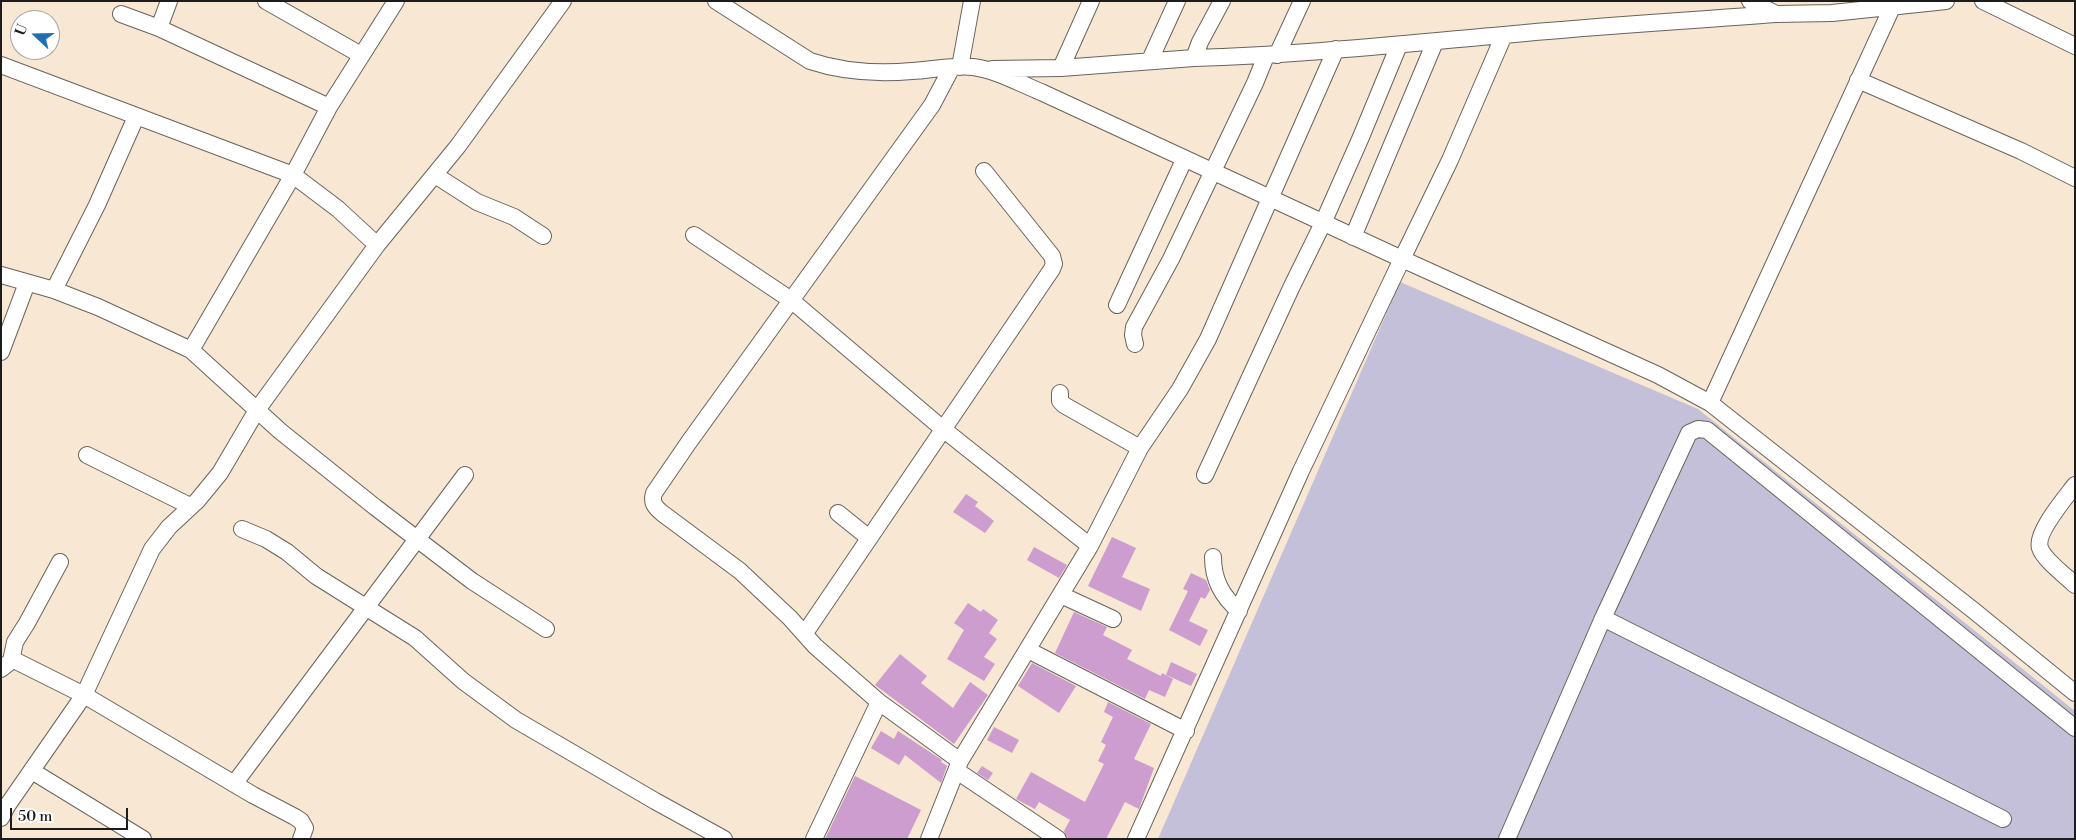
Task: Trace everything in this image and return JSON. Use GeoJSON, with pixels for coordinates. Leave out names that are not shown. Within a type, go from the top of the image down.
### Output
{"type":"FeatureCollection","features":[{"type":"Feature","properties":{"kind":"street"},"geometry":{"type":"LineString","coordinates":[[159,28],[169,1]]}},
{"type":"Feature","properties":{"kind":"street"},"geometry":{"type":"LineString","coordinates":[[266,1],[361,55]]}},
{"type":"Feature","properties":{"kind":"street"},"geometry":{"type":"LineString","coordinates":[[191,350],[293,175],[329,107],[396,1]]}},
{"type":"Feature","properties":{"kind":"street"},"geometry":{"type":"LineString","coordinates":[[1,818],[7,806],[84,696],[152,549],[169,527],[197,501],[220,473],[257,410],[408,204],[458,146],[564,1]]}},
{"type":"Feature","properties":{"kind":"street"},"geometry":{"type":"LineString","coordinates":[[972,1],[955,68],[932,105],[689,442],[654,493],[652,499],[654,506],[662,513],[740,571],[805,633],[828,658],[879,702],[958,766],[1058,839]]}},
{"type":"Feature","properties":{"kind":"street"},"geometry":{"type":"LineString","coordinates":[[1061,68],[1091,1]]}},
{"type":"Feature","properties":{"kind":"street"},"geometry":{"type":"LineString","coordinates":[[1150,60],[1176,1]]}},
{"type":"Feature","properties":{"kind":"street"},"geometry":{"type":"LineString","coordinates":[[1194,58],[1200,42],[1222,1]]}},
{"type":"Feature","properties":{"kind":"street"},"geometry":{"type":"LineString","coordinates":[[1135,344],[1132,336],[1134,327],[1171,259],[1272,55],[1302,1]]}},
{"type":"Feature","properties":{"kind":"street"},"geometry":{"type":"LineString","coordinates":[[1750,1],[1776,14]]}},
{"type":"Feature","properties":{"kind":"street"},"geometry":{"type":"LineString","coordinates":[[722,5],[803,57],[822,65],[839,69],[867,72],[955,68],[1061,68],[1150,60],[1272,55],[1776,14],[1832,13],[1894,4],[1946,1]]}},
{"type":"Feature","properties":{"kind":"street"},"geometry":{"type":"LineString","coordinates":[[1983,1],[2075,46]]}},
{"type":"Feature","properties":{"kind":"street"},"geometry":{"type":"LineString","coordinates":[[1710,403],[1894,4]]}},
{"type":"Feature","properties":{"kind":"street"},"geometry":{"type":"LineString","coordinates":[[121,14],[159,28],[329,107]]}},
{"type":"Feature","properties":{"kind":"street"},"geometry":{"type":"LineString","coordinates":[[1136,839],[1301,471],[1450,160],[1504,35]]}},
{"type":"Feature","properties":{"kind":"street"},"geometry":{"type":"LineString","coordinates":[[1354,237],[1435,42]]}},
{"type":"Feature","properties":{"kind":"street"},"geometry":{"type":"LineString","coordinates":[[1205,475],[1288,293],[1323,223],[1399,45]]}},
{"type":"Feature","properties":{"kind":"street"},"geometry":{"type":"LineString","coordinates":[[929,839],[958,766],[1062,595],[1090,546],[1140,448],[1180,389],[1208,339],[1336,49]]}},
{"type":"Feature","properties":{"kind":"street"},"geometry":{"type":"LineString","coordinates":[[1,64],[136,117],[293,175],[338,209],[378,245]]}},
{"type":"Feature","properties":{"kind":"street"},"geometry":{"type":"LineString","coordinates":[[984,69],[1041,92],[1184,160],[1658,375],[1710,403],[1966,604],[2075,693]]}},
{"type":"Feature","properties":{"kind":"street"},"geometry":{"type":"LineString","coordinates":[[1858,80],[2021,151],[2075,178]]}},
{"type":"Feature","properties":{"kind":"street"},"geometry":{"type":"LineString","coordinates":[[54,290],[97,204],[136,117]]}},
{"type":"Feature","properties":{"kind":"street"},"geometry":{"type":"LineString","coordinates":[[1117,305],[1184,160]]}},
{"type":"Feature","properties":{"kind":"street"},"geometry":{"type":"LineString","coordinates":[[805,633],[1054,264],[1046,246],[984,171]]}},
{"type":"Feature","properties":{"kind":"street"},"geometry":{"type":"LineString","coordinates":[[434,175],[477,202],[514,217],[543,236]]}},
{"type":"Feature","properties":{"kind":"street"},"geometry":{"type":"LineString","coordinates":[[694,236],[790,300],[944,429],[1090,546]]}},
{"type":"Feature","properties":{"kind":"street"},"geometry":{"type":"LineString","coordinates":[[1,275],[54,290],[98,307],[191,350],[280,431],[375,507],[419,538],[472,580],[546,629]]}},
{"type":"Feature","properties":{"kind":"street"},"geometry":{"type":"LineString","coordinates":[[1,352],[27,282]]}},
{"type":"Feature","properties":{"kind":"street"},"geometry":{"type":"LineString","coordinates":[[1060,393],[1060,401],[1064,405],[1140,448]]}},
{"type":"Feature","properties":{"kind":"street"},"geometry":{"type":"LineString","coordinates":[[1507,839],[1604,618],[1689,433],[1698,429],[1707,430],[2075,728]]}},
{"type":"Feature","properties":{"kind":"street"},"geometry":{"type":"LineString","coordinates":[[87,455],[190,506]]}},
{"type":"Feature","properties":{"kind":"street"},"geometry":{"type":"LineString","coordinates":[[234,784],[465,475]]}},
{"type":"Feature","properties":{"kind":"street"},"geometry":{"type":"LineString","coordinates":[[2075,485],[2050,519],[2040,541],[2040,548],[2048,559],[2075,585]]}},
{"type":"Feature","properties":{"kind":"street"},"geometry":{"type":"LineString","coordinates":[[838,513],[869,538]]}},
{"type":"Feature","properties":{"kind":"street"},"geometry":{"type":"LineString","coordinates":[[242,529],[266,539],[316,576],[415,638],[470,686],[516,720],[654,801],[724,839]]}},
{"type":"Feature","properties":{"kind":"street"},"geometry":{"type":"LineString","coordinates":[[1213,557],[1213,570],[1219,586],[1226,599],[1239,611]]}},
{"type":"Feature","properties":{"kind":"street"},"geometry":{"type":"LineString","coordinates":[[60,562],[28,623],[15,642],[6,665],[28,666],[84,696],[301,821],[305,828],[301,839]]}},
{"type":"Feature","properties":{"kind":"street"},"geometry":{"type":"LineString","coordinates":[[1062,595],[1112,620]]}},
{"type":"Feature","properties":{"kind":"street"},"geometry":{"type":"LineString","coordinates":[[1604,618],[2003,819]]}},
{"type":"Feature","properties":{"kind":"street"},"geometry":{"type":"LineString","coordinates":[[1028,650],[1186,731]]}},
{"type":"Feature","properties":{"kind":"street"},"geometry":{"type":"LineString","coordinates":[[814,839],[879,702]]}},
{"type":"Feature","properties":{"kind":"street"},"geometry":{"type":"LineString","coordinates":[[32,771],[143,839]]}},
{"type":"Feature","properties":{"kind":"shaded area"},"geometry":{"type":"Polygon","coordinates":[[[1400,282],[1698,409],[2075,711],[2075,839],[1158,839],[1400,282]]]}},
{"type":"Feature","properties":{"kind":"building"},"geometry":{"type":"Polygon","coordinates":[[[966,494],[978,502],[975,506],[994,521],[985,533],[953,512],[966,494]]]}},
{"type":"Feature","properties":{"kind":"building"},"geometry":{"type":"Polygon","coordinates":[[[1112,537],[1136,548],[1122,577],[1150,589],[1141,611],[1088,586],[1112,537]]]}},
{"type":"Feature","properties":{"kind":"building"},"geometry":{"type":"Polygon","coordinates":[[[1034,547],[1067,565],[1059,578],[1027,560],[1034,547]]]}},
{"type":"Feature","properties":{"kind":"building"},"geometry":{"type":"Polygon","coordinates":[[[1191,573],[1206,580],[1210,590],[1205,599],[1201,597],[1189,621],[1208,630],[1200,646],[1169,630],[1188,591],[1183,589],[1191,573]]]}},
{"type":"Feature","properties":{"kind":"building"},"geometry":{"type":"Polygon","coordinates":[[[968,603],[981,612],[983,609],[998,620],[989,633],[997,639],[984,657],[995,664],[984,681],[947,659],[964,630],[954,623],[968,603]]]}},
{"type":"Feature","properties":{"kind":"building"},"geometry":{"type":"Polygon","coordinates":[[[1074,612],[1107,627],[1103,635],[1132,650],[1127,659],[1161,676],[1162,673],[1173,679],[1165,697],[1149,690],[1145,699],[1055,653],[1074,612]]]}},
{"type":"Feature","properties":{"kind":"building"},"geometry":{"type":"Polygon","coordinates":[[[900,654],[927,676],[921,683],[953,708],[970,682],[988,695],[954,744],[875,685],[900,654]]]}},
{"type":"Feature","properties":{"kind":"building"},"geometry":{"type":"Polygon","coordinates":[[[1171,662],[1197,674],[1191,686],[1166,675],[1171,662]]]}},
{"type":"Feature","properties":{"kind":"building"},"geometry":{"type":"Polygon","coordinates":[[[1032,663],[1076,686],[1059,713],[1018,686],[1032,663]]]}},
{"type":"Feature","properties":{"kind":"building"},"geometry":{"type":"Polygon","coordinates":[[[1108,702],[1151,724],[1134,759],[1154,768],[1139,809],[1125,802],[1106,839],[1068,839],[1064,831],[1070,820],[1039,802],[1035,809],[1016,799],[1031,772],[1085,802],[1104,764],[1098,761],[1106,745],[1101,742],[1113,717],[1104,712],[1108,702]]]}},
{"type":"Feature","properties":{"kind":"building"},"geometry":{"type":"Polygon","coordinates":[[[994,727],[1019,740],[1012,753],[987,740],[994,727]]]}},
{"type":"Feature","properties":{"kind":"building"},"geometry":{"type":"Polygon","coordinates":[[[881,731],[894,739],[898,731],[942,760],[941,762],[947,766],[941,783],[905,755],[899,765],[871,748],[881,731]]]}},
{"type":"Feature","properties":{"kind":"building"},"geometry":{"type":"Polygon","coordinates":[[[982,766],[993,773],[988,780],[977,773],[982,766]]]}},
{"type":"Feature","properties":{"kind":"building"},"geometry":{"type":"Polygon","coordinates":[[[855,776],[921,810],[907,839],[825,839],[855,776]]]}}]}
